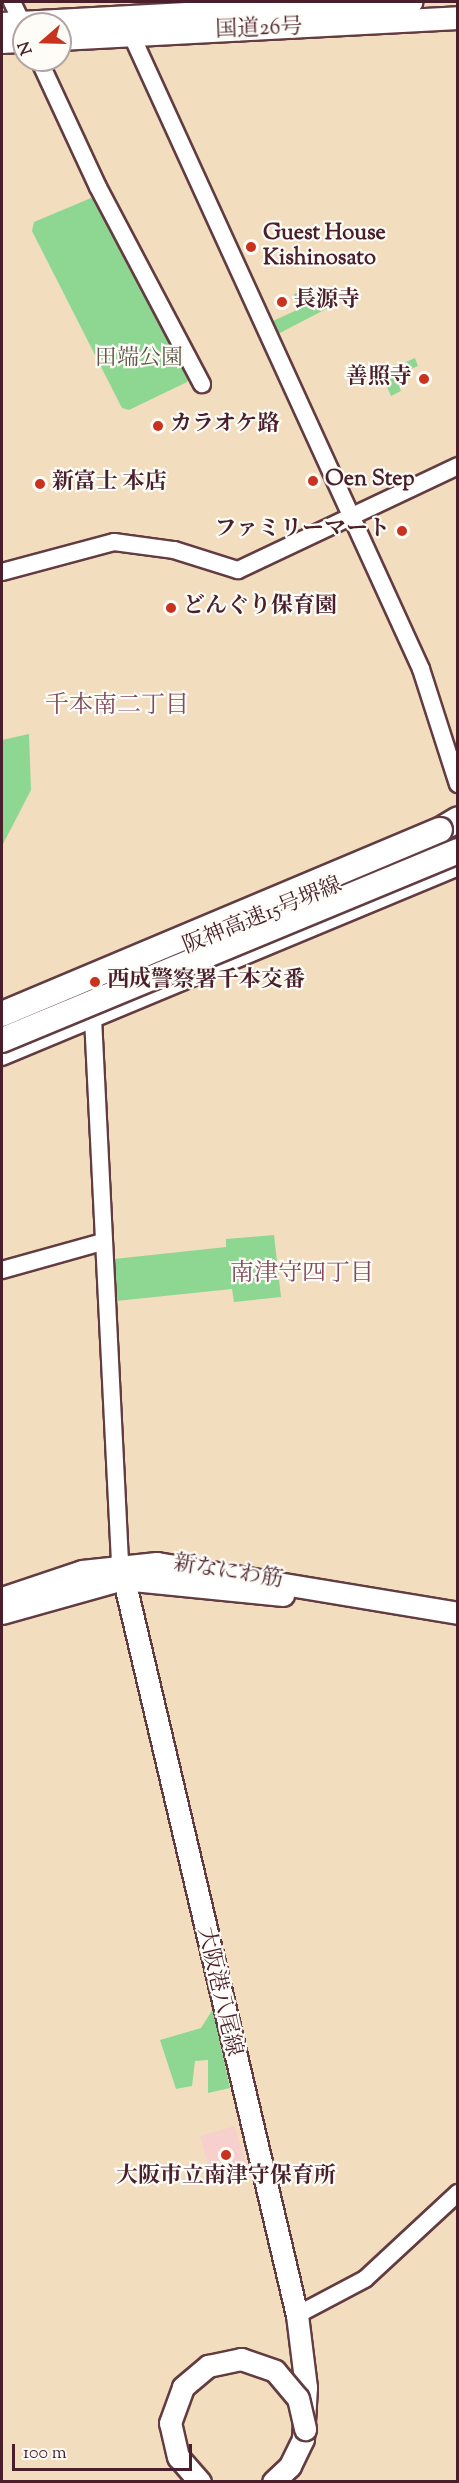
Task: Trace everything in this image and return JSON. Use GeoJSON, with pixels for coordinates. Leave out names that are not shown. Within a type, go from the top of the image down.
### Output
{"type":"FeatureCollection","features":[{"type":"Feature","properties":{"kind":"highway","name":"国道26号"},"geometry":{"type":"LineString","coordinates":[[72,25],[411,2]]}},
{"type":"Feature","properties":{"kind":"highway","name":"国道26号"},"geometry":{"type":"LineString","coordinates":[[72,38],[458,18]]}},
{"type":"Feature","properties":{"kind":"highway"},"geometry":{"type":"LineString","coordinates":[[2,1014],[453,825]]}},
{"type":"Feature","properties":{"kind":"highway","name":"阪神高速15号堺線"},"geometry":{"type":"LineString","coordinates":[[2,1026],[453,825]]}},
{"type":"Feature","properties":{"kind":"highway","name":"阪神高速15号堺線"},"geometry":{"type":"LineString","coordinates":[[2,1040],[458,851]]}},
{"type":"Feature","properties":{"kind":"main road","name":"新なにわ筋"},"geometry":{"type":"LineString","coordinates":[[2,1598],[122,1571],[226,1571],[458,1613]]}},
{"type":"Feature","properties":{"kind":"main road","name":"新なにわ筋"},"geometry":{"type":"LineString","coordinates":[[2,1612],[122,1571],[458,1626]]}},
{"type":"Feature","properties":{"kind":"main road","name":"大阪港八尾線"},"geometry":{"type":"LineString","coordinates":[[122,1571],[297,2315],[306,2387],[304,2429],[297,2455],[274,2481]]}},
{"type":"Feature","properties":{"kind":"main road","name":"大阪港八尾線"},"geometry":{"type":"LineString","coordinates":[[201,2481],[174,2448],[172,2412],[195,2374],[235,2359],[271,2368],[295,2393],[305,2429],[300,2481]]}},
{"type":"Feature","properties":{"kind":"main road","name":"大阪港八尾線"},"geometry":{"type":"LineString","coordinates":[[201,2481],[176,2449],[174,2409],[199,2372],[235,2360],[277,2373],[302,2412],[301,2448],[274,2481]]}},
{"type":"Feature","properties":{"kind":"street"},"geometry":{"type":"LineString","coordinates":[[131,34],[431,694],[458,784]]}},
{"type":"Feature","properties":{"kind":"street"},"geometry":{"type":"LineString","coordinates":[[45,72],[98,187],[202,384]]}},
{"type":"Feature","properties":{"kind":"street"},"geometry":{"type":"LineString","coordinates":[[2,572],[114,542],[174,550],[238,570],[351,519],[458,466]]}},
{"type":"Feature","properties":{"kind":"street"},"geometry":{"type":"LineString","coordinates":[[2,1003],[78,970],[453,825]]}},
{"type":"Feature","properties":{"kind":"street"},"geometry":{"type":"LineString","coordinates":[[2,1057],[458,867]]}},
{"type":"Feature","properties":{"kind":"street"},"geometry":{"type":"LineString","coordinates":[[78,970],[93,1018],[102,1242],[122,1571]]}},
{"type":"Feature","properties":{"kind":"street"},"geometry":{"type":"LineString","coordinates":[[2,1270],[102,1242]]}},
{"type":"Feature","properties":{"kind":"street"},"geometry":{"type":"LineString","coordinates":[[297,2315],[365,2279],[458,2193]]}},
{"type":"Feature","properties":{"kind":"shaded area"},"geometry":{"type":"Polygon","coordinates":[[[235,2126],[245,2161],[210,2171],[200,2136],[235,2126]]]}},
{"type":"Feature","properties":{"kind":"green space","name":"田端公園"},"geometry":{"type":"Polygon","coordinates":[[[91,198],[97,201],[189,375],[187,382],[129,410],[122,408],[32,231],[34,222],[91,198]]]}},
{"type":"Feature","properties":{"kind":"green space"},"geometry":{"type":"Polygon","coordinates":[[[313,286],[315,291],[324,288],[328,308],[278,334],[273,321],[299,309],[294,294],[313,286]]]}},
{"type":"Feature","properties":{"kind":"green space"},"geometry":{"type":"Polygon","coordinates":[[[415,358],[418,366],[395,376],[401,391],[391,396],[381,373],[415,358]]]}},
{"type":"Feature","properties":{"kind":"green space"},"geometry":{"type":"Polygon","coordinates":[[[29,734],[31,790],[2,846],[2,740],[29,734]]]}},
{"type":"Feature","properties":{"kind":"green space"},"geometry":{"type":"Polygon","coordinates":[[[274,1235],[281,1297],[234,1302],[232,1289],[116,1301],[114,1259],[226,1247],[226,1239],[274,1235]]]}},
{"type":"Feature","properties":{"kind":"green space"},"geometry":{"type":"Polygon","coordinates":[[[213,2009],[230,2088],[208,2093],[208,2060],[195,2061],[192,2086],[176,2089],[160,2040],[201,2028],[213,2009]]]}},
{"type":"Feature","properties":{"kind":"place","name":"Guest House Kishinosato"},"geometry":{"type":"Point","coordinates":[251,247]}},
{"type":"Feature","properties":{"kind":"place","name":"長源寺"},"geometry":{"type":"Point","coordinates":[282,302]}},
{"type":"Feature","properties":{"kind":"place","name":"善照寺"},"geometry":{"type":"Point","coordinates":[424,379]}},
{"type":"Feature","properties":{"kind":"place","name":"カラオケ路"},"geometry":{"type":"Point","coordinates":[158,426]}},
{"type":"Feature","properties":{"kind":"place","name":"Oen Step"},"geometry":{"type":"Point","coordinates":[313,481]}},
{"type":"Feature","properties":{"kind":"place","name":"新富士 本店"},"geometry":{"type":"Point","coordinates":[40,484]}},
{"type":"Feature","properties":{"kind":"place","name":"ファミリーマート"},"geometry":{"type":"Point","coordinates":[402,531]}},
{"type":"Feature","properties":{"kind":"place","name":"どんぐり保育園"},"geometry":{"type":"Point","coordinates":[171,608]}},
{"type":"Feature","properties":{"kind":"place","name":"西成警察署千本交番"},"geometry":{"type":"Point","coordinates":[95,982]}},
{"type":"Feature","properties":{"kind":"place","name":"大阪市立南津守保育所"},"geometry":{"type":"Point","coordinates":[226,2155]}},
{"type":"Feature","properties":{"kind":"district","name":"千本南二丁目"},"geometry":{"type":"Point","coordinates":[117,707]}},
{"type":"Feature","properties":{"kind":"district","name":"南津守四丁目"},"geometry":{"type":"Point","coordinates":[302,1275]}}]}
